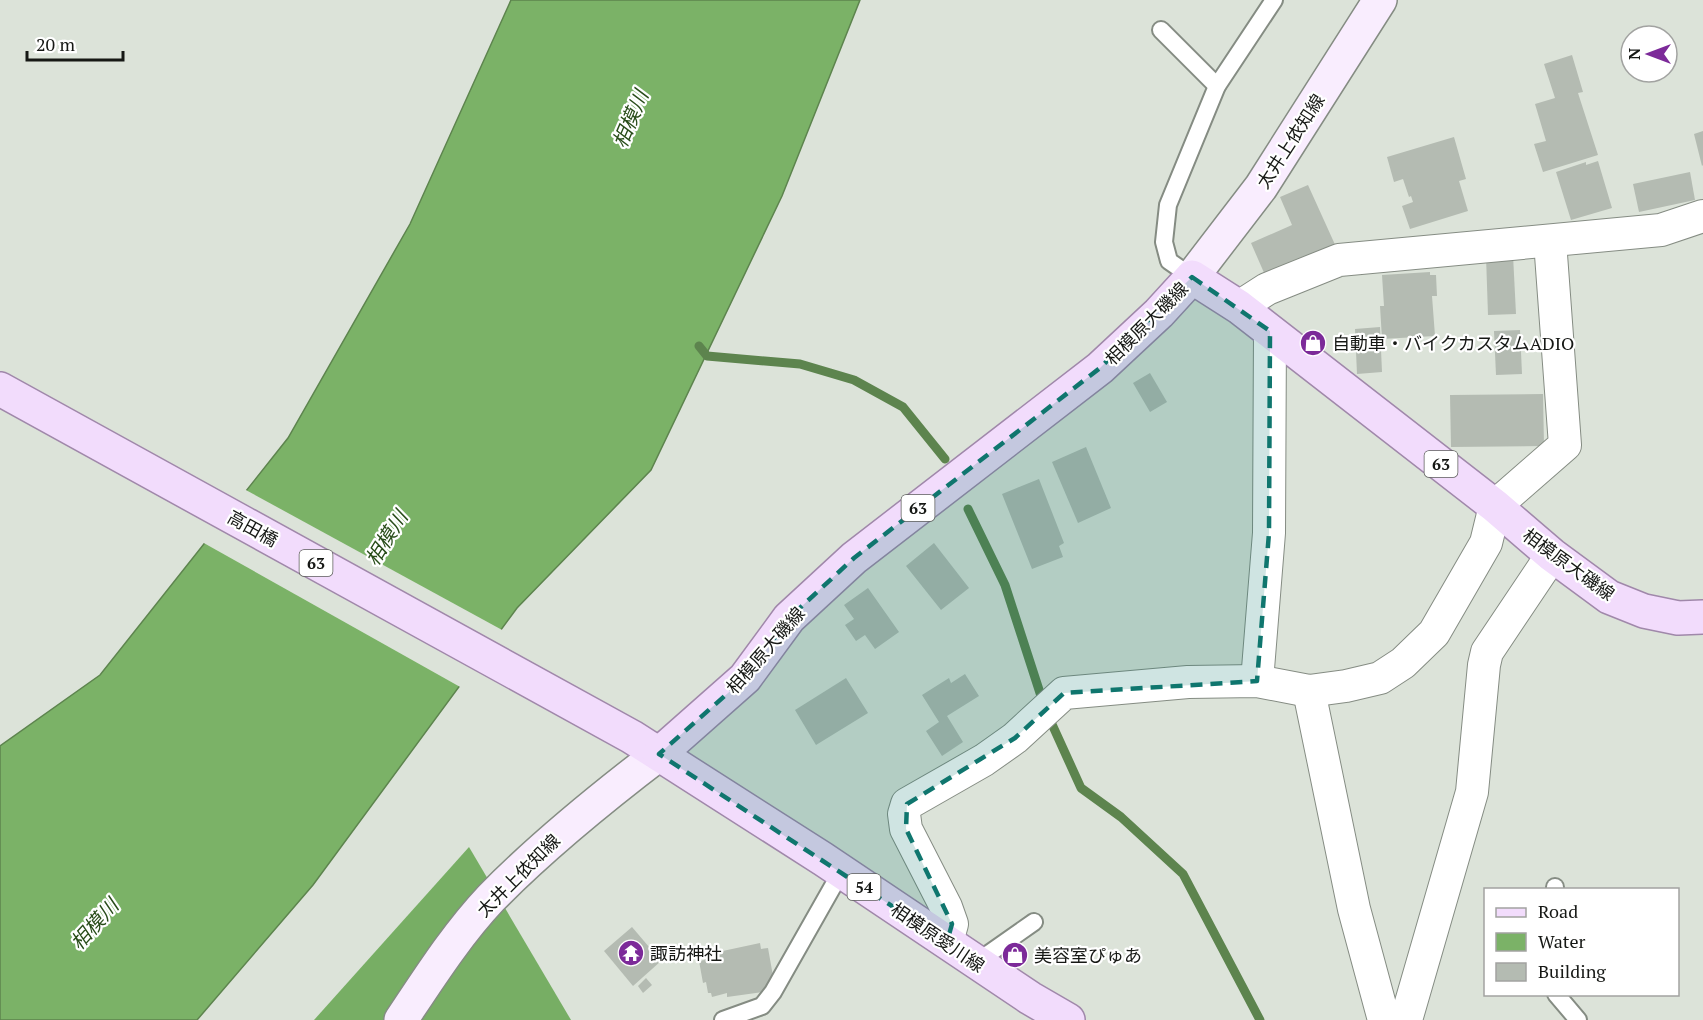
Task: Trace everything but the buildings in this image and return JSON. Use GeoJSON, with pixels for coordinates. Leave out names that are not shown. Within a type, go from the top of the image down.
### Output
{"type":"FeatureCollection","features":[{"type":"Feature","properties":{"kind":"main road","name":"太井上依知線"},"geometry":{"type":"LineString","coordinates":[[1192,277],[1261,187],[1380,0]]}},
{"type":"Feature","properties":{"kind":"main road","name":"相模原大磯線"},"geometry":{"type":"LineString","coordinates":[[645,745],[745,678],[789,618],[854,558],[1100,368],[1158,314],[1192,277],[1239,307],[1495,506],[1551,555],[1609,597],[1635,608],[1678,618],[1703,618]]}},
{"type":"Feature","properties":{"kind":"main road","name":"高田橋"},"geometry":{"type":"LineString","coordinates":[[0,389],[645,745]]}},
{"type":"Feature","properties":{"kind":"main road","name":"太井上依知線"},"geometry":{"type":"LineString","coordinates":[[401,1020],[439,963],[490,899],[577,818],[645,745]]}},
{"type":"Feature","properties":{"kind":"main road","name":"相模原愛川線"},"geometry":{"type":"LineString","coordinates":[[645,745],[1030,998],[1068,1020]]}},
{"type":"Feature","properties":{"kind":"street"},"geometry":{"type":"LineString","coordinates":[[1239,307],[1267,289],[1339,260],[1661,230],[1703,216]]}},
{"type":"Feature","properties":{"kind":"street"},"geometry":{"type":"LineString","coordinates":[[947,942],[952,924],[946,907],[906,829],[904,814],[907,804],[984,760],[1015,738],[1064,693],[1188,682],[1257,681],[1309,691],[1346,686],[1380,678],[1403,663],[1434,633],[1486,543],[1495,506],[1565,445],[1550,241]]}},
{"type":"Feature","properties":{"kind":"street"},"geometry":{"type":"LineString","coordinates":[[1257,681],[1269,533],[1268,352],[1270,331]]}},
{"type":"Feature","properties":{"kind":"street"},"geometry":{"type":"LineString","coordinates":[[1406,1020],[1472,792],[1487,652],[1551,555]]}},
{"type":"Feature","properties":{"kind":"street"},"geometry":{"type":"LineString","coordinates":[[1309,691],[1354,909],[1384,1020]]}},
{"type":"Feature","properties":{"kind":"lane"},"geometry":{"type":"LineString","coordinates":[[1192,277],[1168,261],[1164,242],[1167,205],[1217,87],[1274,0]]}},
{"type":"Feature","properties":{"kind":"lane"},"geometry":{"type":"LineString","coordinates":[[1161,30],[1217,87]]}},
{"type":"Feature","properties":{"kind":"lane"},"geometry":{"type":"LineString","coordinates":[[723,1020],[762,1006],[773,992],[841,872]]}},
{"type":"Feature","properties":{"kind":"lane"},"geometry":{"type":"LineString","coordinates":[[977,962],[1034,922]]}},
{"type":"Feature","properties":{"kind":"lane"},"geometry":{"type":"LineString","coordinates":[[1558,996],[1578,1020]]}},
{"type":"Feature","properties":{"kind":"highlighted area"},"geometry":{"type":"Polygon","coordinates":[[[1192,277],[1270,331],[1269,533],[1257,681],[1064,693],[1015,738],[907,804],[906,829],[952,924],[947,942],[659,754],[745,678],[789,618],[854,558],[1100,368],[1192,277]]]}},
{"type":"Feature","properties":{"kind":"shaded area"},"geometry":{"type":"Polygon","coordinates":[[[469,847],[571,1020],[314,1020],[469,847]]]}},
{"type":"Feature","properties":{"kind":"water","name":"相模川"},"geometry":{"type":"Polygon","coordinates":[[[511,0],[860,0],[782,196],[651,470],[517,608],[313,885],[197,1020],[0,1020],[0,746],[100,675],[288,438],[410,224],[511,0]]]}},
{"type":"Feature","properties":{"kind":"pier"},"geometry":{"type":"Polygon","coordinates":[[[244,489],[504,631],[462,688],[202,542],[244,489]]]}},
{"type":"Feature","properties":{"kind":"waterway"},"geometry":{"type":"LineString","coordinates":[[699,346],[707,356],[800,364],[854,380],[903,407],[945,459]]}},
{"type":"Feature","properties":{"kind":"waterway"},"geometry":{"type":"LineString","coordinates":[[968,509],[1005,585],[1041,696]]}},
{"type":"Feature","properties":{"kind":"waterway"},"geometry":{"type":"LineString","coordinates":[[1051,722],[1081,788],[1121,817],[1183,874],[1260,1020]]}},
{"type":"Feature","properties":{"kind":"place","name":"自動車・バイクカスタムADIO"},"geometry":{"type":"Point","coordinates":[1313,343]}},
{"type":"Feature","properties":{"kind":"place","name":"諏訪神社"},"geometry":{"type":"Point","coordinates":[631,953]}},
{"type":"Feature","properties":{"kind":"place","name":"美容室ぴゅあ"},"geometry":{"type":"Point","coordinates":[1015,955]}}]}
